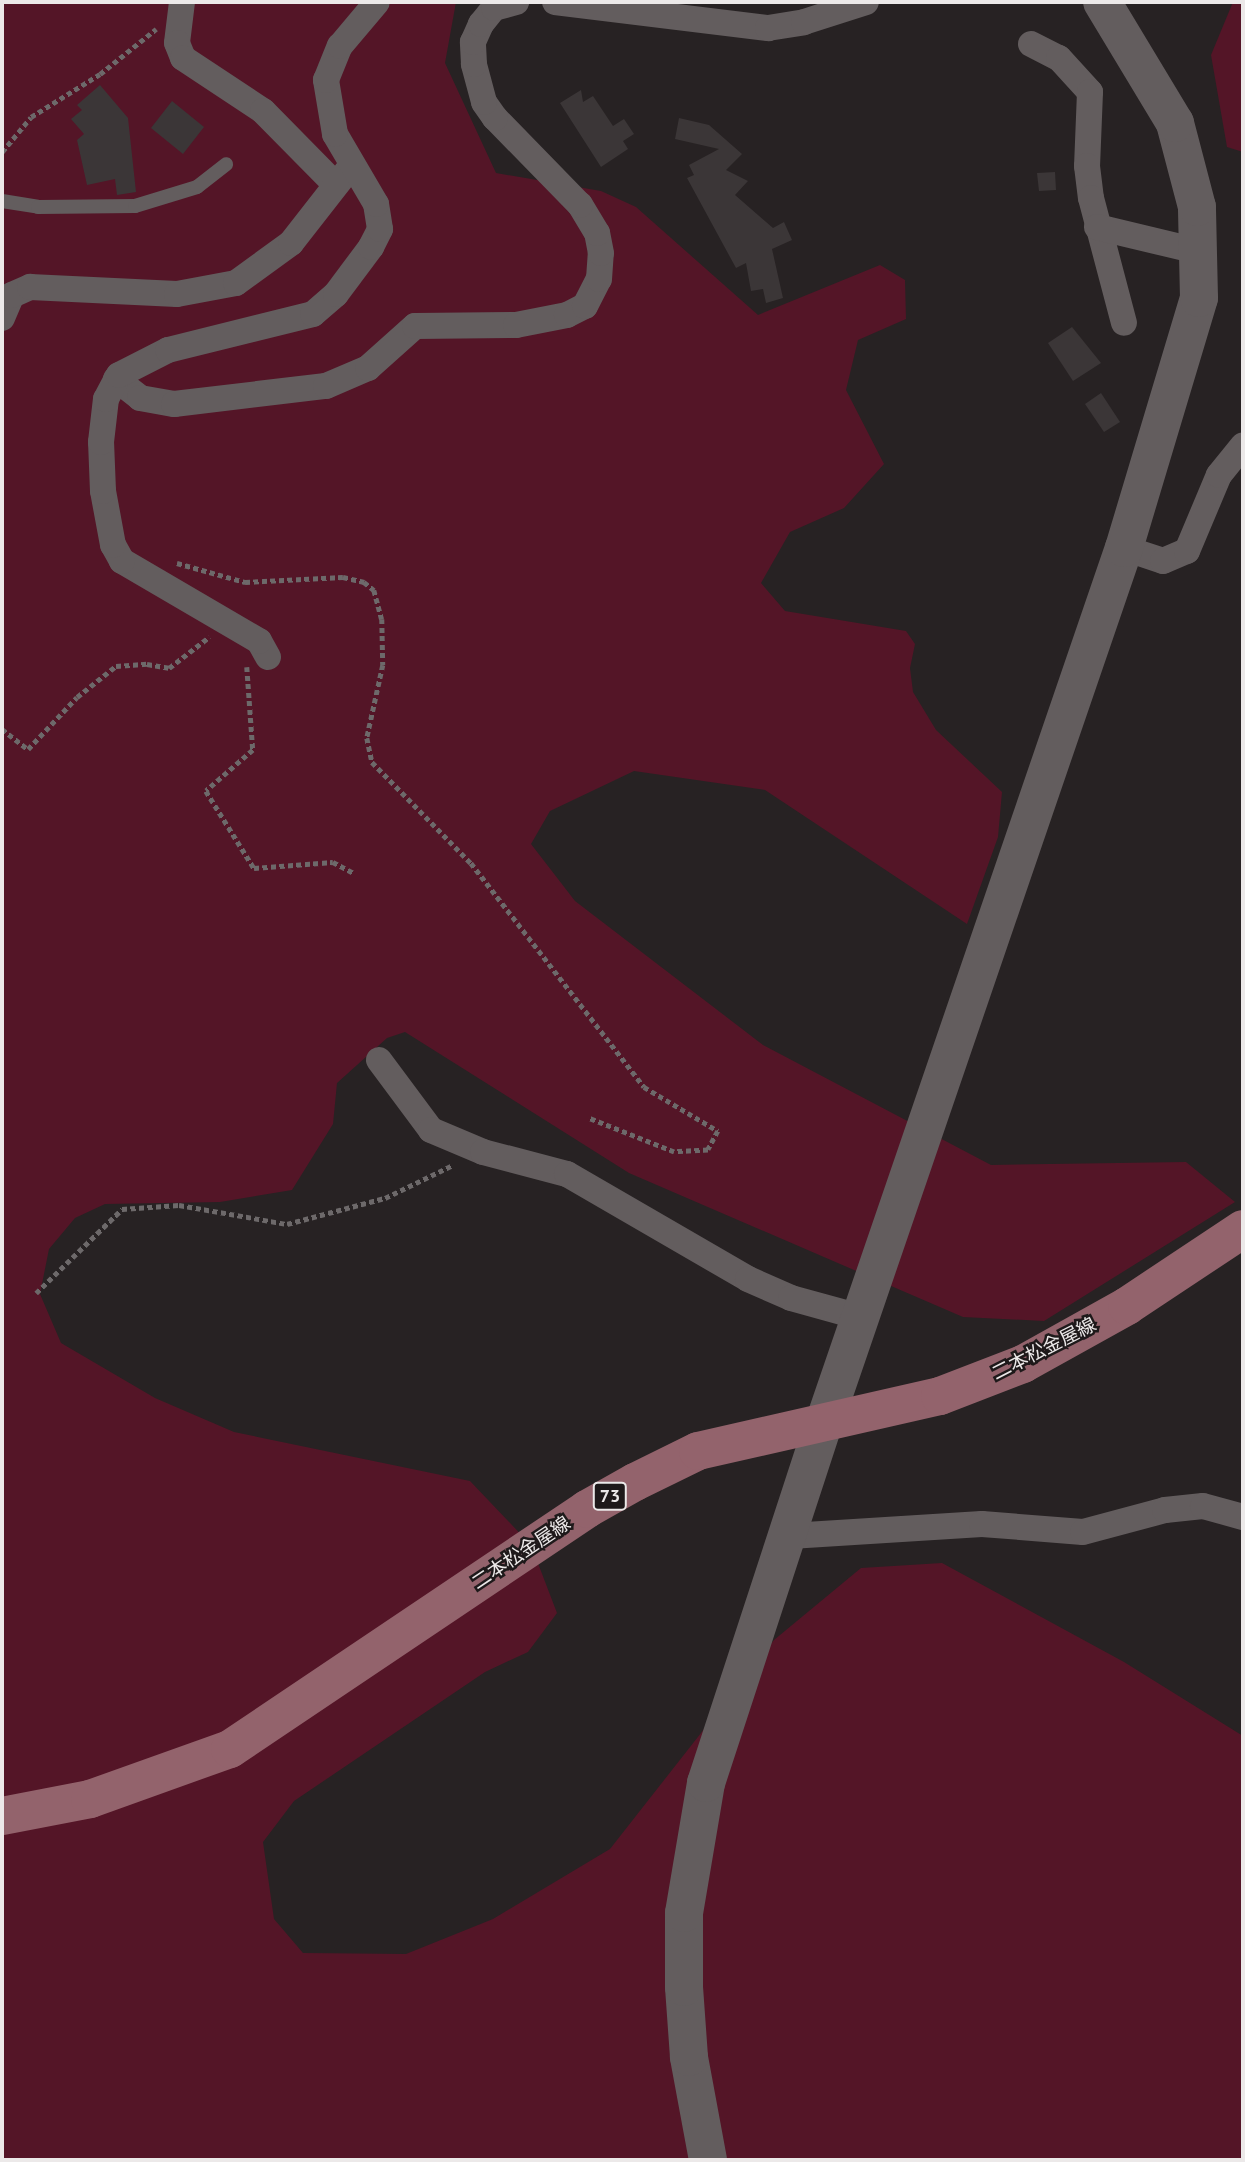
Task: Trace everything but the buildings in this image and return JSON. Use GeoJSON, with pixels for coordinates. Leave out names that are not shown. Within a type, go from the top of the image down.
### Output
{"type":"FeatureCollection","features":[{"type":"Feature","properties":{"kind":"main road","name":"二本松金屋線"},"geometry":{"type":"LineString","coordinates":[[2,1816],[90,1799],[230,1749],[587,1508],[635,1482],[698,1451],[940,1396],[1023,1364],[1127,1306],[1243,1229]]}},
{"type":"Feature","properties":{"kind":"street"},"geometry":{"type":"LineString","coordinates":[[344,174],[326,80],[340,46],[377,2]]}},
{"type":"Feature","properties":{"kind":"street"},"geometry":{"type":"LineString","coordinates":[[116,379],[140,398],[174,404],[326,386],[368,368],[392,342],[415,326],[516,325],[567,315],[585,306],[599,279],[601,253],[597,233],[563,186],[495,118],[484,102],[474,64],[473,43],[481,24],[494,8],[516,2]]}},
{"type":"Feature","properties":{"kind":"street"},"geometry":{"type":"LineString","coordinates":[[555,2],[768,28],[804,22],[866,2]]}},
{"type":"Feature","properties":{"kind":"street"},"geometry":{"type":"LineString","coordinates":[[708,2160],[689,2057],[684,1913],[706,1783],[790,1536],[824,1423],[1124,548],[1199,298],[1201,252],[1189,166],[1175,123],[1102,2]]}},
{"type":"Feature","properties":{"kind":"street"},"geometry":{"type":"LineString","coordinates":[[180,8],[177,43],[183,58],[263,111],[344,174],[376,204],[380,229],[348,279],[320,309],[304,318],[168,350],[138,363],[116,379],[106,400],[101,442],[103,491],[113,545],[122,561],[136,572],[205,606],[226,624],[259,641],[268,657]]}},
{"type":"Feature","properties":{"kind":"street"},"geometry":{"type":"LineString","coordinates":[[1031,44],[1059,58],[1090,92],[1087,166],[1097,227],[1124,323]]}},
{"type":"Feature","properties":{"kind":"street"},"geometry":{"type":"LineString","coordinates":[[2,318],[12,295],[30,287],[177,294],[236,283],[291,243],[344,174]]}},
{"type":"Feature","properties":{"kind":"street"},"geometry":{"type":"LineString","coordinates":[[1097,227],[1201,252]]}},
{"type":"Feature","properties":{"kind":"street"},"geometry":{"type":"LineString","coordinates":[[1124,548],[1163,561],[1186,551],[1219,475],[1243,445]]}},
{"type":"Feature","properties":{"kind":"street"},"geometry":{"type":"LineString","coordinates":[[379,1060],[431,1130],[483,1152],[567,1174],[748,1279],[791,1298],[860,1317]]}},
{"type":"Feature","properties":{"kind":"street"},"geometry":{"type":"LineString","coordinates":[[790,1536],[982,1524],[1083,1532],[1165,1510],[1203,1506],[1243,1517]]}},
{"type":"Feature","properties":{"kind":"lane"},"geometry":{"type":"LineString","coordinates":[[2,201],[38,207],[135,206],[197,187],[226,164]]}},
{"type":"Feature","properties":{"kind":"path"},"geometry":{"type":"LineString","coordinates":[[2,152],[32,117],[100,74],[180,8]]}},
{"type":"Feature","properties":{"kind":"path"},"geometry":{"type":"LineString","coordinates":[[169,561],[245,582],[343,576],[364,582],[374,590],[382,619],[383,665],[367,738],[372,762],[471,863],[644,1087],[718,1131],[708,1150],[674,1152],[588,1118]]}},
{"type":"Feature","properties":{"kind":"path"},"geometry":{"type":"LineString","coordinates":[[2,729],[28,749],[77,696],[116,666],[147,664],[169,668],[226,624]]}},
{"type":"Feature","properties":{"kind":"path"},"geometry":{"type":"LineString","coordinates":[[268,657],[247,666],[253,750],[206,791],[254,868],[333,862],[354,873]]}},
{"type":"Feature","properties":{"kind":"path"},"geometry":{"type":"LineString","coordinates":[[36,1293],[122,1209],[179,1205],[287,1224],[385,1198],[483,1152]]}},
{"type":"Feature","properties":{"kind":"shaded area"},"geometry":{"type":"Polygon","coordinates":[[[2,2],[456,2],[445,63],[496,173],[601,191],[636,207],[758,315],[880,265],[905,280],[906,319],[858,340],[846,390],[884,464],[844,508],[790,532],[761,583],[785,611],[906,631],[915,644],[910,668],[913,692],[936,730],[1002,792],[998,837],[967,924],[765,790],[634,771],[550,811],[531,844],[575,901],[763,1045],[991,1165],[1186,1162],[1235,1202],[1044,1321],[963,1317],[629,1173],[405,1032],[387,1038],[337,1083],[333,1124],[292,1190],[220,1202],[105,1204],[75,1218],[49,1249],[40,1294],[61,1343],[155,1398],[234,1432],[470,1481],[531,1545],[557,1613],[528,1652],[485,1672],[294,1801],[263,1842],[274,1919],[303,1953],[406,1954],[493,1919],[610,1849],[774,1640],[861,1568],[942,1563],[1124,1662],[1243,1736],[1243,2160],[2,2160],[2,2]]]}},
{"type":"Feature","properties":{"kind":"shaded area"},"geometry":{"type":"Polygon","coordinates":[[[1233,2],[1243,2],[1243,152],[1227,147],[1211,55],[1233,2]]]}}]}
